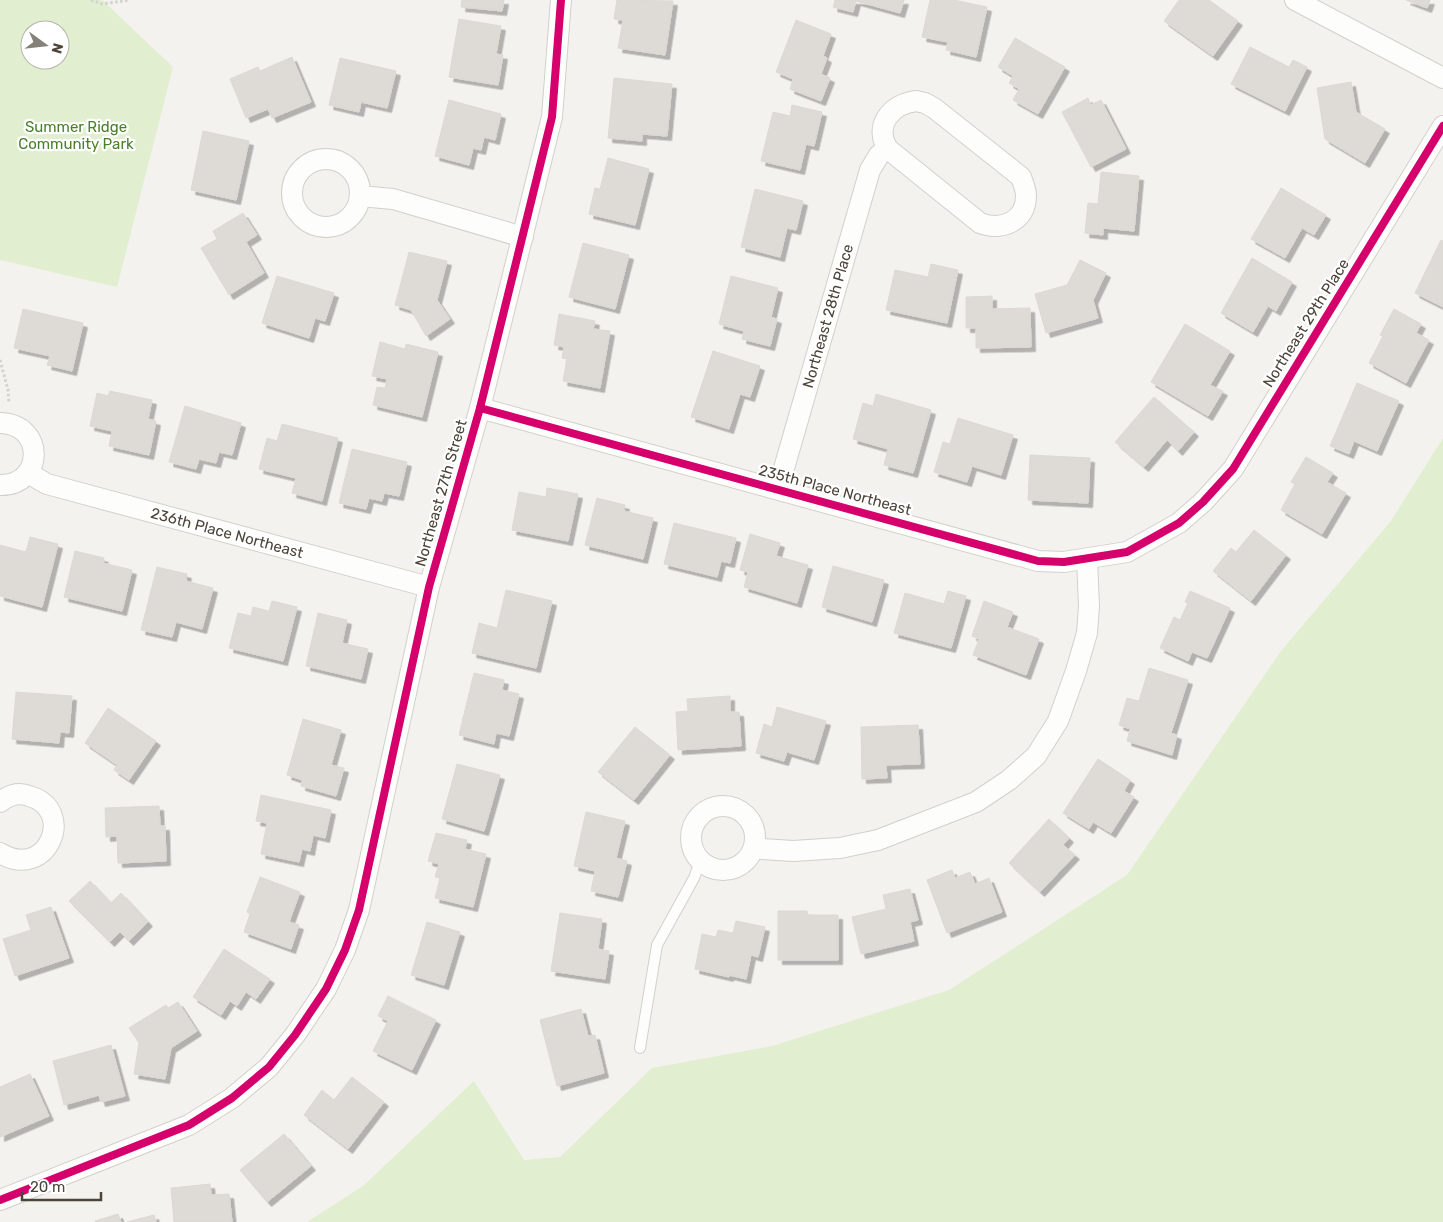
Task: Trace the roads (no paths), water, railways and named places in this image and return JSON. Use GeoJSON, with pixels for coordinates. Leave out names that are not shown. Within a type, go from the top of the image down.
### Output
{"type":"FeatureCollection","features":[{"type":"Feature","properties":{"kind":"street","name":"Northeast 27th Street"},"geometry":{"type":"LineString","coordinates":[[0,1200],[189,1125],[232,1098],[269,1067],[296,1035],[326,989],[345,950],[359,910],[429,587],[480,408],[552,117],[561,0]]}},
{"type":"Feature","properties":{"kind":"street"},"geometry":{"type":"LineString","coordinates":[[1294,0],[1443,78]]}},
{"type":"Feature","properties":{"kind":"street"},"geometry":{"type":"LineString","coordinates":[[905,102],[925,103],[934,108],[1021,177],[1026,198],[1024,208],[1010,223],[1000,227],[980,224],[888,149],[883,134],[884,123],[889,114],[905,102]]}},
{"type":"Feature","properties":{"kind":"street","name":"Northeast 29th Place"},"geometry":{"type":"LineString","coordinates":[[1179,523],[1233,469],[1443,126]]}},
{"type":"Feature","properties":{"kind":"street","name":"Northeast 28th Place"},"geometry":{"type":"LineString","coordinates":[[778,489],[870,170],[879,155],[888,149]]}},
{"type":"Feature","properties":{"kind":"street"},"geometry":{"type":"LineString","coordinates":[[360,196],[393,199],[523,237]]}},
{"type":"Feature","properties":{"kind":"street","name":"235th Place Northeast"},"geometry":{"type":"LineString","coordinates":[[480,408],[1038,560],[1064,562],[1087,560],[1127,552],[1179,523]]}},
{"type":"Feature","properties":{"kind":"street"},"geometry":{"type":"LineString","coordinates":[[0,485],[12,484],[21,480],[33,464],[34,453],[33,443],[23,430],[5,423]]}},
{"type":"Feature","properties":{"kind":"street","name":"236th Place Northeast"},"geometry":{"type":"LineString","coordinates":[[28,473],[47,484],[429,587]]}},
{"type":"Feature","properties":{"kind":"street"},"geometry":{"type":"LineString","coordinates":[[754,847],[793,851],[830,849],[878,840],[976,802],[1009,780],[1036,756],[1054,728],[1076,671],[1087,633],[1089,606],[1087,560]]}},
{"type":"Feature","properties":{"kind":"street"},"geometry":{"type":"LineString","coordinates":[[0,802],[15,794],[26,794],[36,798],[51,813],[54,824],[53,835],[48,846],[41,854],[31,859],[19,860],[8,858],[0,853]]}},
{"type":"Feature","properties":{"kind":"street"},"geometry":{"type":"LineString","coordinates":[[720,806],[730,807],[744,814],[753,826],[755,837],[750,858],[732,870],[720,871],[700,862],[694,854],[691,844],[691,833],[694,823],[701,815],[709,809],[720,806]]}},
{"type":"Feature","properties":{"kind":"lane"},"geometry":{"type":"LineString","coordinates":[[640,1048],[657,945],[694,878],[700,862]]}},
{"type":"Feature","properties":{"kind":"park label","name":"Summer Ridge Community Park"},"geometry":{"type":"Point","coordinates":[76,136]}}]}
